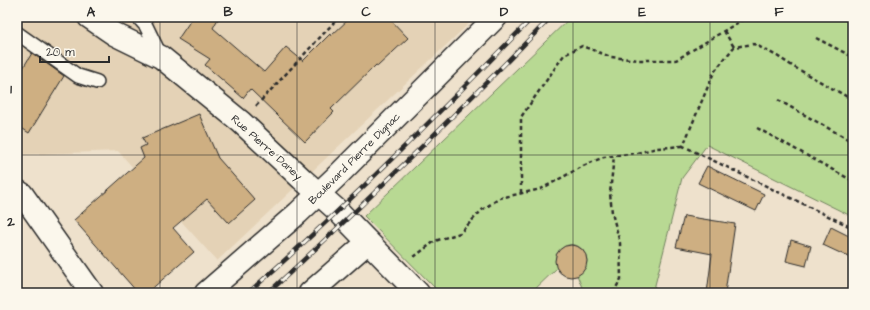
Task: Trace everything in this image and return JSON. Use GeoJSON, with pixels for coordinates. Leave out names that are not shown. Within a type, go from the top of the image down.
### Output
{"type":"FeatureCollection","features":[{"type":"Feature","properties":{"kind":"street","name":"Rue Pierre Daney"},"geometry":{"type":"LineString","coordinates":[[89,17],[114,34],[161,57],[241,122],[338,211],[418,293]]}},
{"type":"Feature","properties":{"kind":"street","name":"Boulevard Pierre Dignac"},"geometry":{"type":"LineString","coordinates":[[206,293],[319,194],[496,17]]}},
{"type":"Feature","properties":{"kind":"street"},"geometry":{"type":"LineString","coordinates":[[17,192],[22,194],[92,293]]}},
{"type":"Feature","properties":{"kind":"street"},"geometry":{"type":"LineString","coordinates":[[310,293],[368,242]]}},
{"type":"Feature","properties":{"kind":"lane","name":"Rue Pierre Daney"},"geometry":{"type":"LineString","coordinates":[[138,17],[146,26],[161,57]]}},
{"type":"Feature","properties":{"kind":"lane"},"geometry":{"type":"LineString","coordinates":[[17,33],[78,76],[97,82]]}},
{"type":"Feature","properties":{"kind":"path"},"geometry":{"type":"LineString","coordinates":[[241,122],[340,17]]}},
{"type":"Feature","properties":{"kind":"path"},"geometry":{"type":"LineString","coordinates":[[521,194],[521,117],[564,55],[582,46],[611,56],[638,60],[676,60],[747,17]]}},
{"type":"Feature","properties":{"kind":"path"},"geometry":{"type":"LineString","coordinates":[[724,31],[734,47]]}},
{"type":"Feature","properties":{"kind":"path"},"geometry":{"type":"LineString","coordinates":[[816,38],[853,57]]}},
{"type":"Feature","properties":{"kind":"path"},"geometry":{"type":"LineString","coordinates":[[683,146],[714,72],[734,47],[754,44],[778,56],[794,67],[853,100]]}},
{"type":"Feature","properties":{"kind":"path"},"geometry":{"type":"LineString","coordinates":[[778,100],[853,142]]}},
{"type":"Feature","properties":{"kind":"path"},"geometry":{"type":"LineString","coordinates":[[757,128],[853,181]]}},
{"type":"Feature","properties":{"kind":"path"},"geometry":{"type":"LineString","coordinates":[[397,272],[435,241],[460,233],[482,210],[500,198],[541,189],[583,166],[604,157],[636,153],[657,148],[683,146],[853,228]]}},
{"type":"Feature","properties":{"kind":"path"},"geometry":{"type":"LineString","coordinates":[[613,293],[621,279],[620,243],[612,213],[610,193],[614,156]]}},
{"type":"Feature","properties":{"kind":"shaded area"},"geometry":{"type":"Polygon","coordinates":[[[17,17],[476,17],[217,261],[118,151],[17,155],[17,17]]]}},
{"type":"Feature","properties":{"kind":"green space"},"geometry":{"type":"Polygon","coordinates":[[[571,17],[614,17],[624,21],[665,20],[681,17],[853,17],[853,217],[707,145],[682,178],[653,293],[586,293],[583,290],[577,275],[584,270],[587,264],[584,252],[579,247],[567,245],[557,254],[557,268],[531,293],[440,293],[364,216],[571,17]]]}},
{"type":"Feature","properties":{"kind":"water"},"geometry":{"type":"Polygon","coordinates":[[[614,17],[681,17],[656,21],[630,21],[614,17]]]}},
{"type":"Feature","properties":{"kind":"building"},"geometry":{"type":"Polygon","coordinates":[[[193,17],[219,17],[213,28],[264,72],[286,47],[303,61],[330,34],[331,36],[351,17],[388,17],[408,38],[378,66],[376,65],[331,109],[334,112],[305,142],[250,89],[243,98],[205,65],[210,59],[178,39],[193,17]]]}},
{"type":"Feature","properties":{"kind":"building"},"geometry":{"type":"Polygon","coordinates":[[[32,53],[64,76],[29,133],[17,125],[17,78],[32,53]]]}},
{"type":"Feature","properties":{"kind":"building"},"geometry":{"type":"Polygon","coordinates":[[[199,114],[218,158],[255,200],[229,223],[207,199],[173,228],[194,252],[147,293],[138,293],[74,220],[144,158],[140,148],[146,145],[142,138],[199,114]]]}},
{"type":"Feature","properties":{"kind":"building"},"geometry":{"type":"Polygon","coordinates":[[[707,166],[764,194],[756,211],[698,183],[707,166]]]}},
{"type":"Feature","properties":{"kind":"building"},"geometry":{"type":"Polygon","coordinates":[[[684,216],[735,224],[725,293],[707,293],[712,254],[676,247],[684,216]]]}},
{"type":"Feature","properties":{"kind":"building"},"geometry":{"type":"Polygon","coordinates":[[[831,227],[853,238],[853,259],[823,245],[831,227]]]}},
{"type":"Feature","properties":{"kind":"building"},"geometry":{"type":"Polygon","coordinates":[[[791,240],[811,246],[806,266],[786,261],[791,240]]]}},
{"type":"Feature","properties":{"kind":"building"},"geometry":{"type":"Polygon","coordinates":[[[568,245],[574,245],[584,252],[587,261],[586,267],[580,274],[574,277],[568,277],[558,270],[555,264],[555,258],[562,248],[568,245]]]}},
{"type":"Feature","properties":{"kind":"railway"},"geometry":{"type":"LineString","coordinates":[[248,293],[357,192],[533,17]]}},
{"type":"Feature","properties":{"kind":"railway"},"geometry":{"type":"LineString","coordinates":[[268,293],[411,157],[551,17]]}}]}
